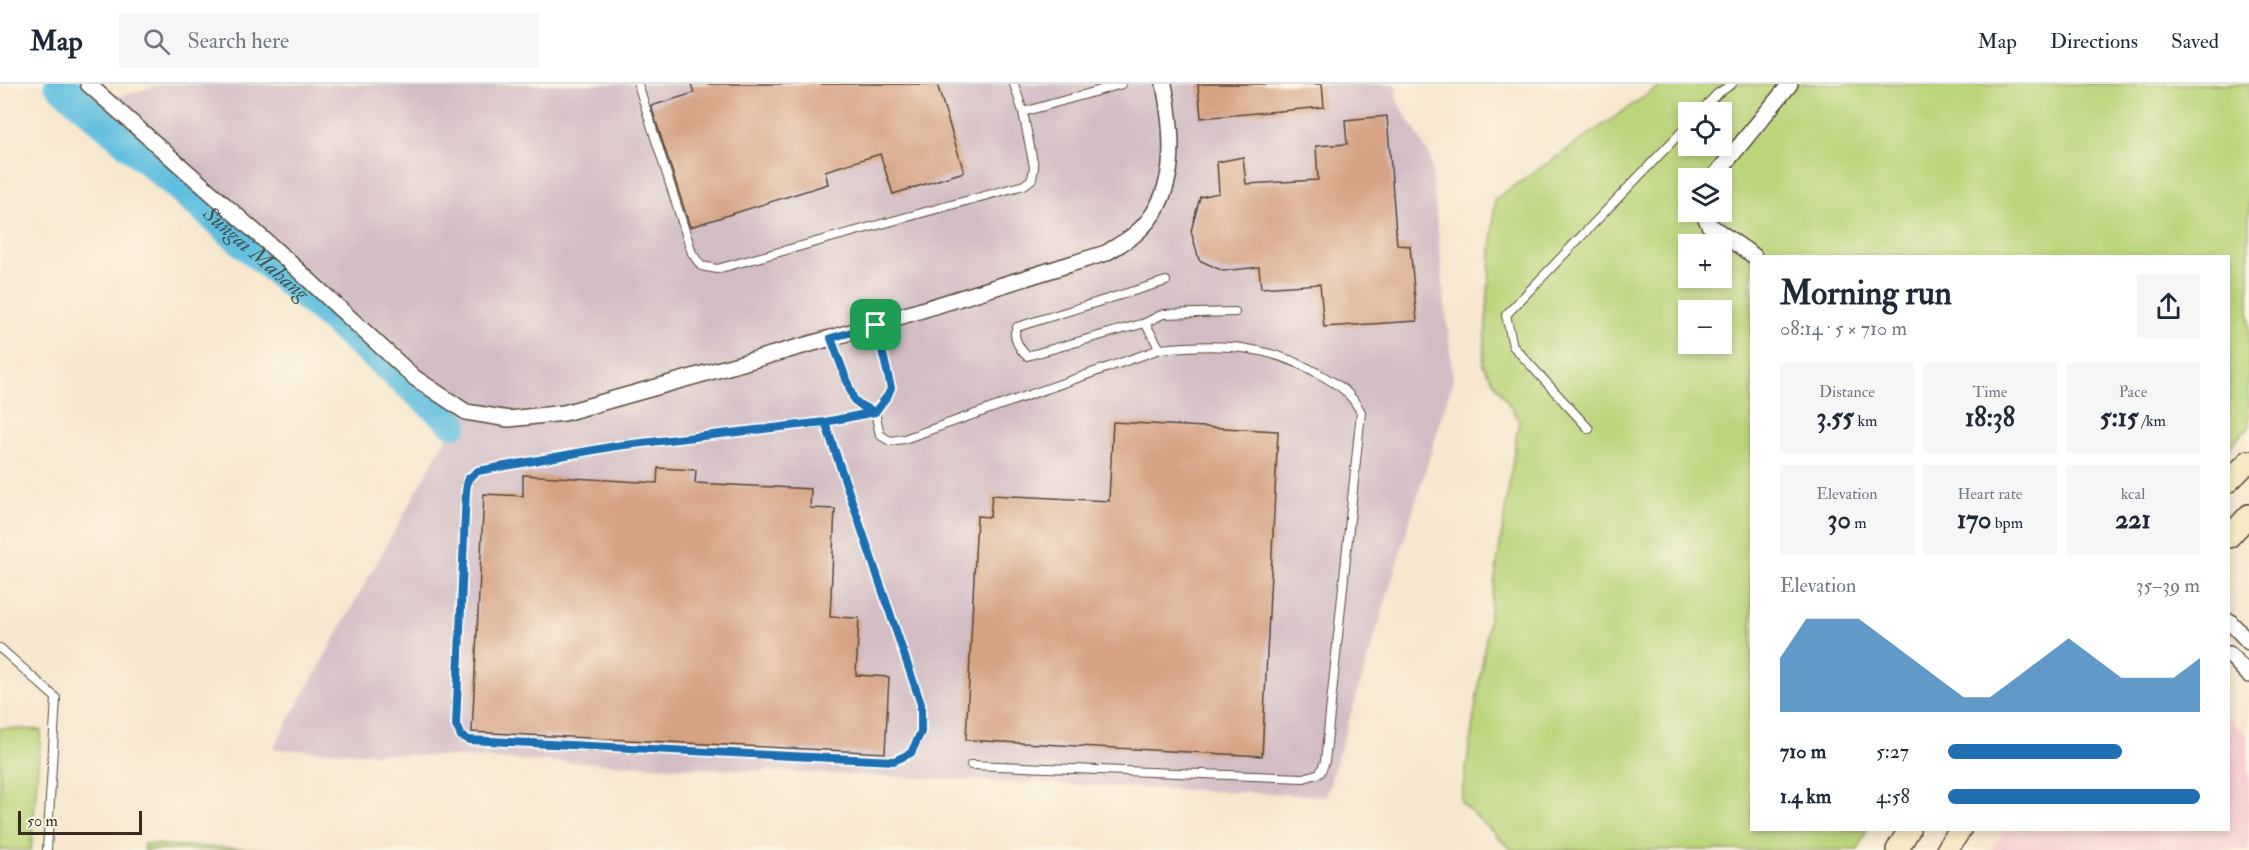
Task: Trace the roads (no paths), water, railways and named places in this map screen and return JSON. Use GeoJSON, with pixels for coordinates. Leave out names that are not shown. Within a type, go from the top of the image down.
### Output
{"type":"FeatureCollection","features":[{"type":"Feature","properties":{"kind":"main road"},"geometry":{"type":"LineString","coordinates":[[2230,480],[2249,461]]}},
{"type":"Feature","properties":{"kind":"main road"},"geometry":{"type":"LineString","coordinates":[[2230,536],[2249,515]]}},
{"type":"Feature","properties":{"kind":"main road"},"geometry":{"type":"LineString","coordinates":[[1897,850],[1908,831]]}},
{"type":"Feature","properties":{"kind":"main road"},"geometry":{"type":"LineString","coordinates":[[1947,850],[1959,831]]}},
{"type":"Feature","properties":{"kind":"street"},"geometry":{"type":"LineString","coordinates":[[88,84],[287,260],[415,378],[466,412],[509,419],[564,413],[876,325],[1106,253],[1134,234],[1154,211],[1167,184],[1172,157],[1172,134],[1164,84]]}},
{"type":"Feature","properties":{"kind":"street"},"geometry":{"type":"LineString","coordinates":[[1721,168],[1790,84]]}},
{"type":"Feature","properties":{"kind":"street"},"geometry":{"type":"LineString","coordinates":[[1708,222],[1753,255]]}},
{"type":"Feature","properties":{"kind":"street"},"geometry":{"type":"LineString","coordinates":[[2230,622],[2249,642]]}},
{"type":"Feature","properties":{"kind":"street"},"geometry":{"type":"LineString","coordinates":[[2230,655],[2249,675]]}},
{"type":"Feature","properties":{"kind":"lane"},"geometry":{"type":"LineString","coordinates":[[638,84],[692,253],[701,266],[717,269],[1024,186],[1032,179],[1034,167],[1023,112],[1014,84]]}},
{"type":"Feature","properties":{"kind":"lane"},"geometry":{"type":"LineString","coordinates":[[1023,112],[1122,84]]}},
{"type":"Feature","properties":{"kind":"lane"},"geometry":{"type":"LineString","coordinates":[[1709,102],[1732,84]]}},
{"type":"Feature","properties":{"kind":"lane"},"geometry":{"type":"LineString","coordinates":[[1589,429],[1513,346],[1506,315],[1678,135]]}},
{"type":"Feature","properties":{"kind":"lane"},"geometry":{"type":"LineString","coordinates":[[1166,281],[1017,327],[1014,335],[1023,353],[1032,357],[1145,323],[1163,314],[1235,312]]}},
{"type":"Feature","properties":{"kind":"lane"},"geometry":{"type":"LineString","coordinates":[[1145,323],[1160,349]]}},
{"type":"Feature","properties":{"kind":"lane"},"geometry":{"type":"LineString","coordinates":[[825,422],[921,704],[921,732],[911,753],[894,761],[469,740],[461,736],[456,725],[465,503],[468,479],[478,471],[616,446],[825,422],[875,412],[891,388],[876,325]]}},
{"type":"Feature","properties":{"kind":"lane"},"geometry":{"type":"LineString","coordinates":[[831,338],[854,400],[875,412]]}},
{"type":"Feature","properties":{"kind":"lane"},"geometry":{"type":"LineString","coordinates":[[875,412],[880,435],[890,441],[904,439],[1160,349],[1188,346],[1269,351],[1303,364],[1333,382],[1351,394],[1361,412],[1326,750],[1320,773],[1304,778],[971,765]]}},
{"type":"Feature","properties":{"kind":"lane"},"geometry":{"type":"LineString","coordinates":[[0,648],[56,698],[47,850]]}},
{"type":"Feature","properties":{"kind":"waterway","name":"Sungai Mahang"},"geometry":{"type":"LineString","coordinates":[[59,84],[453,423]]}}]}
